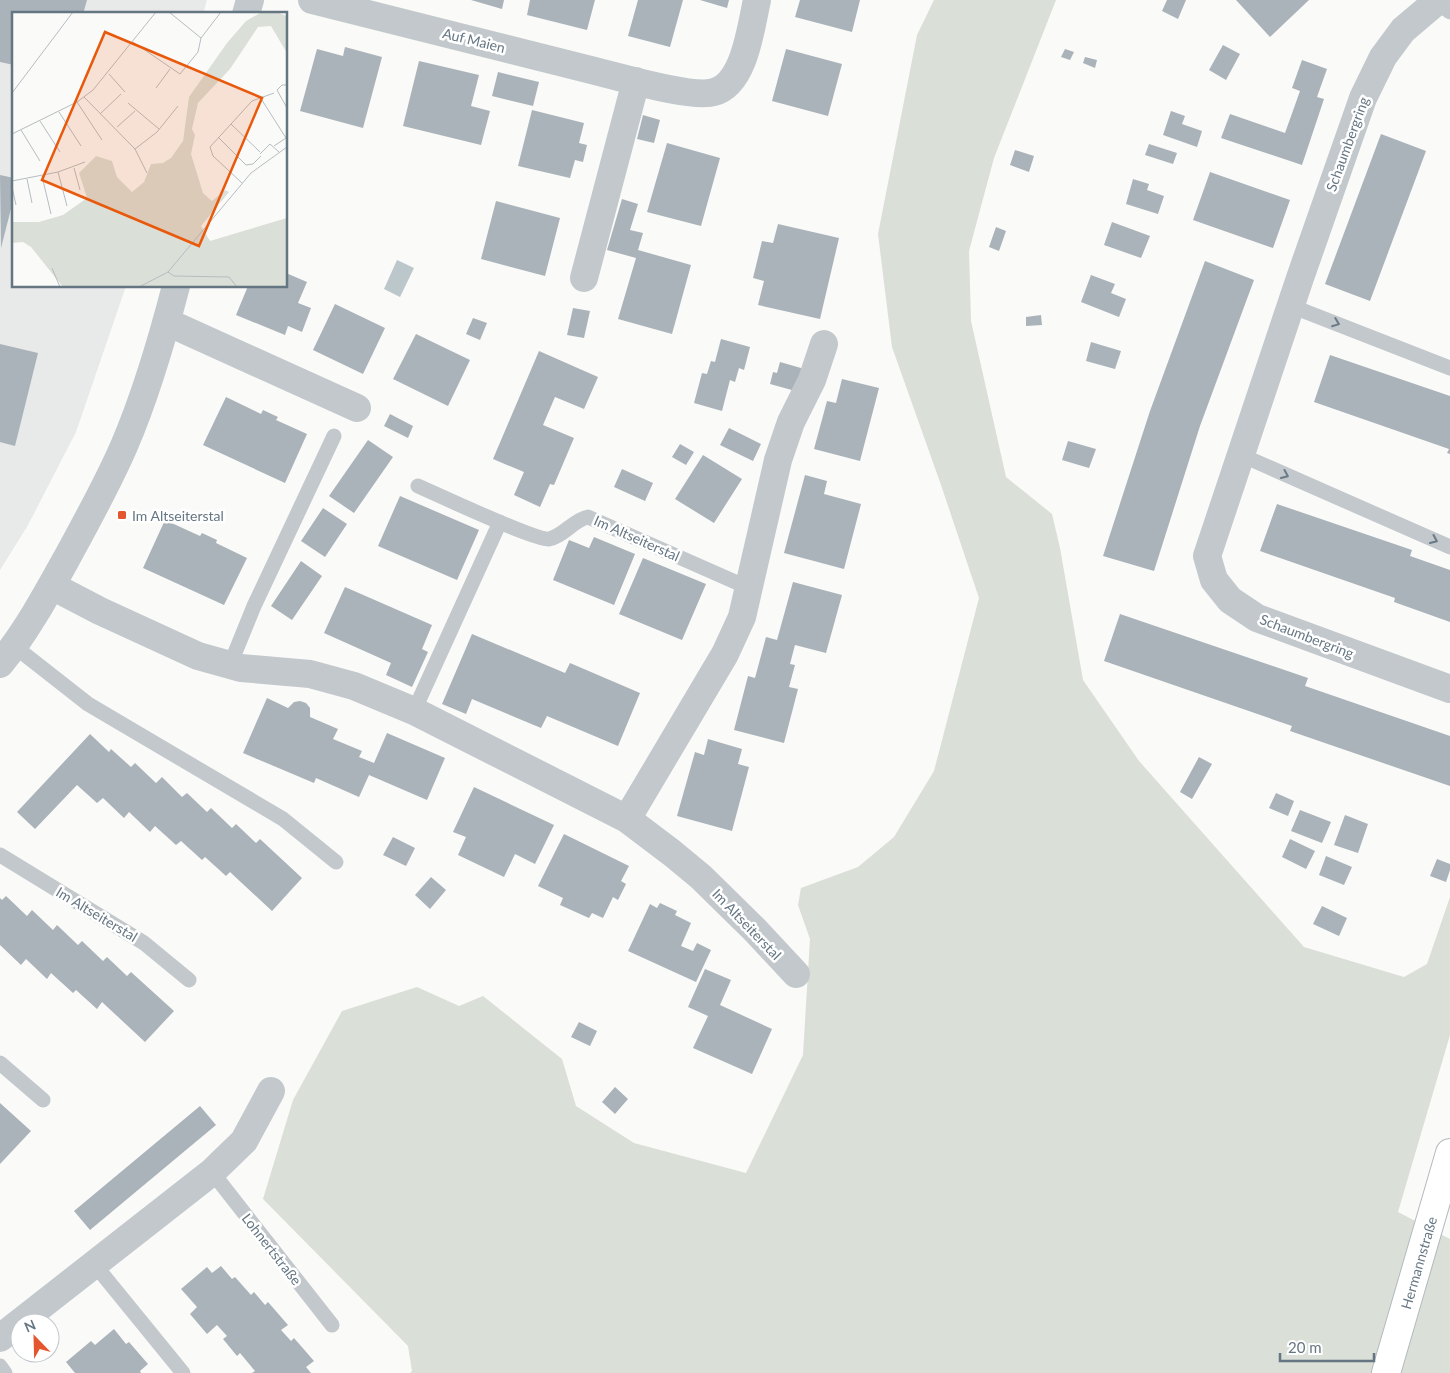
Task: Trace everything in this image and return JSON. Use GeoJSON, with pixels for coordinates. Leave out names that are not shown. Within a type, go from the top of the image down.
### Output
{"type":"FeatureCollection","features":[{"type":"Feature","properties":{"kind":"street","name":"Auf Maien"},"geometry":{"type":"LineString","coordinates":[[312,0],[691,93],[714,93],[728,84],[740,68],[757,0]]}},
{"type":"Feature","properties":{"kind":"street","name":"Schaumbergring"},"geometry":{"type":"LineString","coordinates":[[1441,4],[1403,30],[1383,58],[1363,98],[1207,556],[1214,580],[1230,600],[1257,618],[1450,690]]}},
{"type":"Feature","properties":{"kind":"street"},"geometry":{"type":"LineString","coordinates":[[584,278],[636,81]]}},
{"type":"Feature","properties":{"kind":"street"},"geometry":{"type":"LineString","coordinates":[[7,655],[52,586],[98,502],[124,445],[144,393],[167,322],[176,288]]}},
{"type":"Feature","properties":{"kind":"street"},"geometry":{"type":"LineString","coordinates":[[167,322],[357,408]]}},
{"type":"Feature","properties":{"kind":"street"},"geometry":{"type":"LineString","coordinates":[[626,819],[725,654],[742,617],[778,460],[791,422],[812,380],[824,344]]}},
{"type":"Feature","properties":{"kind":"street","name":"Im Altseiterstal"},"geometry":{"type":"LineString","coordinates":[[52,586],[100,611],[198,656],[241,668],[310,674],[354,686],[414,711],[626,819],[701,877],[796,974]]}},
{"type":"Feature","properties":{"kind":"street"},"geometry":{"type":"LineString","coordinates":[[0,1338],[212,1172],[244,1141],[271,1091]]}},
{"type":"Feature","properties":{"kind":"street","name":"Hermannstraße"},"geometry":{"type":"LineString","coordinates":[[1386,1373],[1450,1153]]}},
{"type":"Feature","properties":{"kind":"lane"},"geometry":{"type":"LineString","coordinates":[[1291,306],[1450,368]]}},
{"type":"Feature","properties":{"kind":"lane"},"geometry":{"type":"LineString","coordinates":[[230,665],[266,580],[334,436]]}},
{"type":"Feature","properties":{"kind":"lane"},"geometry":{"type":"LineString","coordinates":[[1240,455],[1450,546]]}},
{"type":"Feature","properties":{"kind":"lane","name":"Im Altseiterstal"},"geometry":{"type":"LineString","coordinates":[[418,486],[546,540],[556,537],[580,518],[588,517],[749,588]]}},
{"type":"Feature","properties":{"kind":"lane"},"geometry":{"type":"LineString","coordinates":[[414,711],[500,522]]}},
{"type":"Feature","properties":{"kind":"lane"},"geometry":{"type":"LineString","coordinates":[[7,655],[284,819],[336,862]]}},
{"type":"Feature","properties":{"kind":"lane","name":"Im Altseiterstal"},"geometry":{"type":"LineString","coordinates":[[0,855],[144,943],[189,980]]}},
{"type":"Feature","properties":{"kind":"lane"},"geometry":{"type":"LineString","coordinates":[[0,1063],[43,1100]]}},
{"type":"Feature","properties":{"kind":"lane","name":"Lohnertstraße"},"geometry":{"type":"LineString","coordinates":[[212,1172],[332,1325]]}},
{"type":"Feature","properties":{"kind":"lane"},"geometry":{"type":"LineString","coordinates":[[95,1265],[183,1373]]}},
{"type":"Feature","properties":{"kind":"lane"},"geometry":{"type":"LineString","coordinates":[[0,1366],[5,1373]]}},
{"type":"Feature","properties":{"kind":"shaded area"},"geometry":{"type":"Polygon","coordinates":[[[0,0],[207,0],[204,12],[12,12],[12,288],[125,288],[76,432],[28,525],[0,570],[0,0]]]}},
{"type":"Feature","properties":{"kind":"shaded area"},"geometry":{"type":"Polygon","coordinates":[[[934,0],[1056,0],[994,158],[969,251],[971,321],[1006,477],[1052,514],[1060,548],[1083,680],[1139,761],[1304,947],[1404,977],[1427,964],[1450,897],[1450,1035],[1398,1212],[1450,1239],[1450,1373],[410,1373],[412,1371],[408,1346],[263,1199],[293,1100],[342,1011],[417,987],[459,1006],[483,996],[562,1059],[576,1106],[634,1143],[746,1173],[803,1055],[810,939],[798,905],[801,888],[858,867],[894,837],[934,771],[979,598],[892,347],[878,234],[917,35],[934,0]]]}},
{"type":"Feature","properties":{"kind":"shaded area"},"geometry":{"type":"Polygon","coordinates":[[[397,260],[414,268],[400,297],[384,289],[397,260]]]}},
{"type":"Feature","properties":{"kind":"building"},"geometry":{"type":"Polygon","coordinates":[[[0,0],[87,0],[84,12],[12,12],[12,65],[0,62],[0,0]]]}},
{"type":"Feature","properties":{"kind":"building"},"geometry":{"type":"Polygon","coordinates":[[[471,0],[504,0],[502,9],[471,0]]]}},
{"type":"Feature","properties":{"kind":"building"},"geometry":{"type":"Polygon","coordinates":[[[530,0],[595,0],[587,30],[527,15],[530,0]]]}},
{"type":"Feature","properties":{"kind":"building"},"geometry":{"type":"Polygon","coordinates":[[[638,0],[683,0],[670,47],[628,36],[638,0]]]}},
{"type":"Feature","properties":{"kind":"building"},"geometry":{"type":"Polygon","coordinates":[[[700,0],[729,0],[727,8],[700,0]]]}},
{"type":"Feature","properties":{"kind":"building"},"geometry":{"type":"Polygon","coordinates":[[[800,0],[860,0],[852,32],[795,17],[800,0]]]}},
{"type":"Feature","properties":{"kind":"building"},"geometry":{"type":"Polygon","coordinates":[[[1167,0],[1186,0],[1178,19],[1162,11],[1167,0]]]}},
{"type":"Feature","properties":{"kind":"building"},"geometry":{"type":"Polygon","coordinates":[[[1236,0],[1309,0],[1270,37],[1236,0]]]}},
{"type":"Feature","properties":{"kind":"building"},"geometry":{"type":"Polygon","coordinates":[[[1223,45],[1240,54],[1226,80],[1209,70],[1223,45]]]}},
{"type":"Feature","properties":{"kind":"building"},"geometry":{"type":"Polygon","coordinates":[[[345,47],[382,57],[363,128],[300,111],[317,49],[343,56],[345,47]]]}},
{"type":"Feature","properties":{"kind":"building"},"geometry":{"type":"Polygon","coordinates":[[[786,49],[842,64],[828,116],[772,101],[786,49]]]}},
{"type":"Feature","properties":{"kind":"building"},"geometry":{"type":"Polygon","coordinates":[[[1065,49],[1074,52],[1070,60],[1061,57],[1065,49]]]}},
{"type":"Feature","properties":{"kind":"building"},"geometry":{"type":"Polygon","coordinates":[[[1085,57],[1097,60],[1095,68],[1083,63],[1085,57]]]}},
{"type":"Feature","properties":{"kind":"building"},"geometry":{"type":"Polygon","coordinates":[[[1302,60],[1327,69],[1317,97],[1324,99],[1302,165],[1221,138],[1230,114],[1285,133],[1300,91],[1292,88],[1302,60]]]}},
{"type":"Feature","properties":{"kind":"building"},"geometry":{"type":"Polygon","coordinates":[[[419,61],[479,75],[471,106],[490,111],[481,145],[403,126],[419,61]]]}},
{"type":"Feature","properties":{"kind":"building"},"geometry":{"type":"Polygon","coordinates":[[[498,72],[539,82],[533,106],[492,96],[498,72]]]}},
{"type":"Feature","properties":{"kind":"building"},"geometry":{"type":"Polygon","coordinates":[[[532,110],[584,123],[579,143],[587,145],[583,162],[575,160],[570,178],[518,166],[532,110]]]}},
{"type":"Feature","properties":{"kind":"building"},"geometry":{"type":"Polygon","coordinates":[[[1171,111],[1185,116],[1182,124],[1202,131],[1197,147],[1163,135],[1171,111]]]}},
{"type":"Feature","properties":{"kind":"building"},"geometry":{"type":"Polygon","coordinates":[[[643,115],[660,120],[654,143],[637,139],[643,115]]]}},
{"type":"Feature","properties":{"kind":"building"},"geometry":{"type":"Polygon","coordinates":[[[1381,134],[1426,151],[1370,301],[1325,284],[1381,134]]]}},
{"type":"Feature","properties":{"kind":"building"},"geometry":{"type":"Polygon","coordinates":[[[667,143],[720,158],[701,226],[647,212],[667,143]]]}},
{"type":"Feature","properties":{"kind":"building"},"geometry":{"type":"Polygon","coordinates":[[[1149,144],[1177,153],[1173,164],[1145,155],[1149,144]]]}},
{"type":"Feature","properties":{"kind":"building"},"geometry":{"type":"Polygon","coordinates":[[[1015,150],[1034,156],[1029,172],[1010,165],[1015,150]]]}},
{"type":"Feature","properties":{"kind":"building"},"geometry":{"type":"Polygon","coordinates":[[[1210,172],[1290,200],[1273,248],[1193,220],[1210,172]]]}},
{"type":"Feature","properties":{"kind":"building"},"geometry":{"type":"Polygon","coordinates":[[[0,175],[12,178],[12,205],[1,248],[0,175]]]}},
{"type":"Feature","properties":{"kind":"building"},"geometry":{"type":"Polygon","coordinates":[[[1133,179],[1149,184],[1147,190],[1164,196],[1158,214],[1126,204],[1133,179]]]}},
{"type":"Feature","properties":{"kind":"building"},"geometry":{"type":"Polygon","coordinates":[[[622,199],[638,204],[630,230],[643,233],[638,250],[691,265],[672,334],[618,319],[636,258],[607,250],[622,199]]]}},
{"type":"Feature","properties":{"kind":"building"},"geometry":{"type":"Polygon","coordinates":[[[496,201],[560,218],[545,276],[481,259],[496,201]]]}},
{"type":"Feature","properties":{"kind":"building"},"geometry":{"type":"Polygon","coordinates":[[[1112,222],[1150,236],[1141,258],[1104,245],[1112,222]]]}},
{"type":"Feature","properties":{"kind":"building"},"geometry":{"type":"Polygon","coordinates":[[[778,224],[839,238],[820,319],[758,305],[764,281],[753,278],[762,241],[773,243],[778,224]]]}},
{"type":"Feature","properties":{"kind":"building"},"geometry":{"type":"Polygon","coordinates":[[[996,227],[1006,231],[999,251],[989,247],[996,227]]]}},
{"type":"Feature","properties":{"kind":"building"},"geometry":{"type":"Polygon","coordinates":[[[1205,261],[1254,280],[1200,426],[1154,571],[1103,556],[1150,411],[1205,261]]]}},
{"type":"Feature","properties":{"kind":"building"},"geometry":{"type":"Polygon","coordinates":[[[288,274],[307,282],[298,303],[311,308],[302,332],[288,326],[285,335],[236,315],[247,288],[288,288],[288,274]]]}},
{"type":"Feature","properties":{"kind":"building"},"geometry":{"type":"Polygon","coordinates":[[[1091,275],[1115,284],[1111,293],[1126,299],[1119,317],[1081,302],[1091,275]]]}},
{"type":"Feature","properties":{"kind":"building"},"geometry":{"type":"Polygon","coordinates":[[[335,304],[385,328],[363,374],[313,350],[335,304]]]}},
{"type":"Feature","properties":{"kind":"building"},"geometry":{"type":"Polygon","coordinates":[[[573,308],[590,311],[584,338],[567,335],[573,308]]]}},
{"type":"Feature","properties":{"kind":"building"},"geometry":{"type":"Polygon","coordinates":[[[1041,315],[1042,325],[1026,326],[1026,317],[1041,315]]]}},
{"type":"Feature","properties":{"kind":"building"},"geometry":{"type":"Polygon","coordinates":[[[473,318],[487,323],[480,340],[466,334],[473,318]]]}},
{"type":"Feature","properties":{"kind":"building"},"geometry":{"type":"Polygon","coordinates":[[[416,334],[470,360],[448,406],[393,379],[416,334]]]}},
{"type":"Feature","properties":{"kind":"building"},"geometry":{"type":"Polygon","coordinates":[[[721,339],[750,347],[744,370],[739,368],[735,382],[730,380],[722,411],[694,403],[702,373],[707,374],[711,361],[715,362],[721,339]]]}},
{"type":"Feature","properties":{"kind":"building"},"geometry":{"type":"Polygon","coordinates":[[[1091,342],[1121,351],[1115,369],[1086,361],[1091,342]]]}},
{"type":"Feature","properties":{"kind":"building"},"geometry":{"type":"Polygon","coordinates":[[[0,344],[38,353],[15,446],[0,442],[0,344]]]}},
{"type":"Feature","properties":{"kind":"building"},"geometry":{"type":"Polygon","coordinates":[[[539,351],[598,377],[584,409],[555,397],[543,425],[574,438],[554,485],[550,484],[540,507],[514,495],[524,472],[493,459],[539,351]]]}},
{"type":"Feature","properties":{"kind":"building"},"geometry":{"type":"Polygon","coordinates":[[[1330,355],[1450,396],[1450,454],[1447,453],[1449,449],[1314,402],[1330,355]]]}},
{"type":"Feature","properties":{"kind":"building"},"geometry":{"type":"Polygon","coordinates":[[[780,362],[808,370],[799,392],[770,384],[773,372],[777,373],[780,362]]]}},
{"type":"Feature","properties":{"kind":"building"},"geometry":{"type":"Polygon","coordinates":[[[842,379],[879,388],[860,461],[814,449],[827,401],[836,403],[842,379]]]}},
{"type":"Feature","properties":{"kind":"building"},"geometry":{"type":"Polygon","coordinates":[[[226,397],[261,414],[263,410],[278,417],[276,420],[307,434],[285,483],[203,445],[226,397]]]}},
{"type":"Feature","properties":{"kind":"building"},"geometry":{"type":"Polygon","coordinates":[[[390,414],[413,426],[408,438],[384,426],[390,414]]]}},
{"type":"Feature","properties":{"kind":"building"},"geometry":{"type":"Polygon","coordinates":[[[729,428],[761,444],[753,461],[720,445],[729,428]]]}},
{"type":"Feature","properties":{"kind":"building"},"geometry":{"type":"Polygon","coordinates":[[[368,440],[393,457],[354,513],[329,496],[368,440]]]}},
{"type":"Feature","properties":{"kind":"building"},"geometry":{"type":"Polygon","coordinates":[[[1068,441],[1096,449],[1089,468],[1062,460],[1068,441]]]}},
{"type":"Feature","properties":{"kind":"building"},"geometry":{"type":"Polygon","coordinates":[[[680,444],[694,452],[686,465],[672,457],[680,444]]]}},
{"type":"Feature","properties":{"kind":"building"},"geometry":{"type":"Polygon","coordinates":[[[703,455],[742,479],[714,523],[675,499],[703,455]]]}},
{"type":"Feature","properties":{"kind":"building"},"geometry":{"type":"Polygon","coordinates":[[[622,469],[653,483],[645,501],[614,487],[622,469]]]}},
{"type":"Feature","properties":{"kind":"building"},"geometry":{"type":"Polygon","coordinates":[[[805,475],[827,481],[824,494],[861,504],[844,569],[784,553],[805,475]]]}},
{"type":"Feature","properties":{"kind":"building"},"geometry":{"type":"Polygon","coordinates":[[[400,496],[479,530],[457,580],[378,546],[400,496]]]}},
{"type":"Feature","properties":{"kind":"building"},"geometry":{"type":"Polygon","coordinates":[[[1277,504],[1412,550],[1410,556],[1450,570],[1450,622],[1394,602],[1395,598],[1260,551],[1277,504]]]}},
{"type":"Feature","properties":{"kind":"building"},"geometry":{"type":"Polygon","coordinates":[[[323,508],[347,524],[325,557],[301,541],[323,508]]]}},
{"type":"Feature","properties":{"kind":"building"},"geometry":{"type":"Polygon","coordinates":[[[165,520],[200,536],[202,533],[217,540],[216,543],[247,558],[224,605],[143,568],[165,520]]]}},
{"type":"Feature","properties":{"kind":"building"},"geometry":{"type":"Polygon","coordinates":[[[594,537],[635,554],[614,605],[553,580],[569,540],[589,548],[594,537]]]}},
{"type":"Feature","properties":{"kind":"building"},"geometry":{"type":"Polygon","coordinates":[[[643,558],[706,584],[682,640],[619,614],[643,558]]]}},
{"type":"Feature","properties":{"kind":"building"},"geometry":{"type":"Polygon","coordinates":[[[301,561],[322,576],[292,620],[271,606],[301,561]]]}},
{"type":"Feature","properties":{"kind":"building"},"geometry":{"type":"Polygon","coordinates":[[[793,582],[842,595],[826,653],[795,645],[790,664],[795,665],[789,687],[798,689],[784,743],[734,730],[748,676],[755,678],[766,637],[777,640],[793,582]]]}},
{"type":"Feature","properties":{"kind":"building"},"geometry":{"type":"Polygon","coordinates":[[[345,587],[432,625],[422,649],[428,652],[412,687],[386,675],[391,663],[324,633],[345,587]]]}},
{"type":"Feature","properties":{"kind":"building"},"geometry":{"type":"Polygon","coordinates":[[[1120,614],[1308,678],[1305,686],[1450,736],[1450,786],[1290,731],[1292,726],[1104,661],[1120,614]]]}},
{"type":"Feature","properties":{"kind":"building"},"geometry":{"type":"Polygon","coordinates":[[[472,634],[565,673],[570,663],[640,693],[618,746],[547,716],[541,728],[472,699],[466,714],[442,704],[472,634]]]}},
{"type":"Feature","properties":{"kind":"building"},"geometry":{"type":"Polygon","coordinates":[[[267,698],[288,708],[294,702],[306,703],[310,708],[310,717],[338,729],[333,739],[362,751],[359,757],[374,763],[387,733],[445,758],[427,800],[369,775],[359,797],[316,778],[314,783],[243,753],[267,698]]]}},
{"type":"Feature","properties":{"kind":"building"},"geometry":{"type":"Polygon","coordinates":[[[90,734],[109,752],[111,749],[131,767],[135,763],[156,783],[162,777],[182,797],[187,793],[207,812],[211,808],[232,828],[236,824],[256,843],[260,839],[302,878],[272,911],[230,872],[226,876],[205,857],[202,860],[181,841],[176,845],[155,826],[150,832],[129,812],[124,818],[103,798],[97,803],[77,785],[35,829],[17,812],[90,734]]]}},
{"type":"Feature","properties":{"kind":"building"},"geometry":{"type":"Polygon","coordinates":[[[708,739],[742,749],[738,764],[749,767],[732,831],[677,816],[695,752],[704,755],[708,739]]]}},
{"type":"Feature","properties":{"kind":"building"},"geometry":{"type":"Polygon","coordinates":[[[1199,757],[1212,764],[1192,799],[1180,792],[1199,757]]]}},
{"type":"Feature","properties":{"kind":"building"},"geometry":{"type":"Polygon","coordinates":[[[474,787],[554,825],[535,864],[515,854],[504,877],[458,855],[466,837],[453,832],[474,787]]]}},
{"type":"Feature","properties":{"kind":"building"},"geometry":{"type":"Polygon","coordinates":[[[1276,793],[1294,801],[1288,816],[1269,808],[1276,793]]]}},
{"type":"Feature","properties":{"kind":"building"},"geometry":{"type":"Polygon","coordinates":[[[1300,810],[1331,822],[1322,843],[1291,831],[1300,810]]]}},
{"type":"Feature","properties":{"kind":"building"},"geometry":{"type":"Polygon","coordinates":[[[1345,815],[1368,824],[1358,853],[1334,845],[1345,815]]]}},
{"type":"Feature","properties":{"kind":"building"},"geometry":{"type":"Polygon","coordinates":[[[564,834],[629,866],[621,881],[626,884],[618,900],[613,897],[603,918],[592,913],[589,918],[560,905],[563,898],[538,886],[564,834]]]}},
{"type":"Feature","properties":{"kind":"building"},"geometry":{"type":"Polygon","coordinates":[[[393,837],[415,848],[406,866],[383,855],[393,837]]]}},
{"type":"Feature","properties":{"kind":"building"},"geometry":{"type":"Polygon","coordinates":[[[1290,839],[1315,851],[1306,869],[1282,857],[1290,839]]]}},
{"type":"Feature","properties":{"kind":"building"},"geometry":{"type":"Polygon","coordinates":[[[1326,856],[1352,867],[1344,885],[1319,875],[1326,856]]]}},
{"type":"Feature","properties":{"kind":"building"},"geometry":{"type":"Polygon","coordinates":[[[1437,859],[1450,864],[1446,882],[1430,876],[1437,859]]]}},
{"type":"Feature","properties":{"kind":"building"},"geometry":{"type":"Polygon","coordinates":[[[431,877],[446,890],[430,909],[415,895],[431,877]]]}},
{"type":"Feature","properties":{"kind":"building"},"geometry":{"type":"Polygon","coordinates":[[[6,896],[27,916],[32,910],[53,930],[57,925],[78,945],[82,941],[103,961],[107,957],[127,976],[131,972],[174,1011],[145,1042],[102,1002],[97,1009],[76,990],[73,993],[51,973],[47,979],[26,959],[21,965],[0,945],[0,898],[2,900],[6,896]]]}},
{"type":"Feature","properties":{"kind":"building"},"geometry":{"type":"Polygon","coordinates":[[[660,903],[677,911],[675,915],[691,923],[681,946],[693,951],[697,943],[711,950],[696,982],[628,951],[650,904],[657,908],[660,903]]]}},
{"type":"Feature","properties":{"kind":"building"},"geometry":{"type":"Polygon","coordinates":[[[1322,906],[1347,918],[1339,936],[1313,924],[1322,906]]]}},
{"type":"Feature","properties":{"kind":"building"},"geometry":{"type":"Polygon","coordinates":[[[705,969],[731,980],[720,1005],[772,1029],[752,1074],[693,1048],[708,1016],[688,1007],[705,969]]]}},
{"type":"Feature","properties":{"kind":"building"},"geometry":{"type":"Polygon","coordinates":[[[579,1022],[597,1031],[590,1046],[571,1037],[579,1022]]]}},
{"type":"Feature","properties":{"kind":"building"},"geometry":{"type":"Polygon","coordinates":[[[615,1087],[628,1099],[615,1114],[602,1102],[615,1087]]]}},
{"type":"Feature","properties":{"kind":"building"},"geometry":{"type":"Polygon","coordinates":[[[0,1103],[31,1131],[0,1164],[0,1103]]]}},
{"type":"Feature","properties":{"kind":"building"},"geometry":{"type":"Polygon","coordinates":[[[200,1106],[216,1125],[90,1230],[74,1211],[200,1106]]]}},
{"type":"Feature","properties":{"kind":"building"},"geometry":{"type":"Polygon","coordinates":[[[221,1266],[232,1279],[235,1277],[251,1295],[254,1292],[265,1305],[268,1302],[288,1325],[281,1330],[291,1341],[294,1338],[314,1361],[306,1367],[311,1373],[252,1373],[255,1371],[240,1353],[237,1356],[223,1339],[227,1336],[217,1325],[207,1334],[190,1314],[197,1307],[181,1289],[207,1267],[212,1273],[221,1266]]]}},
{"type":"Feature","properties":{"kind":"building"},"geometry":{"type":"Polygon","coordinates":[[[114,1329],[126,1344],[129,1342],[148,1364],[140,1371],[141,1373],[75,1373],[66,1362],[91,1341],[95,1345],[114,1329]]]}},
{"type":"Feature","properties":{"kind":"place","name":"Im Altseiterstal"},"geometry":{"type":"Point","coordinates":[122,515]}}]}
